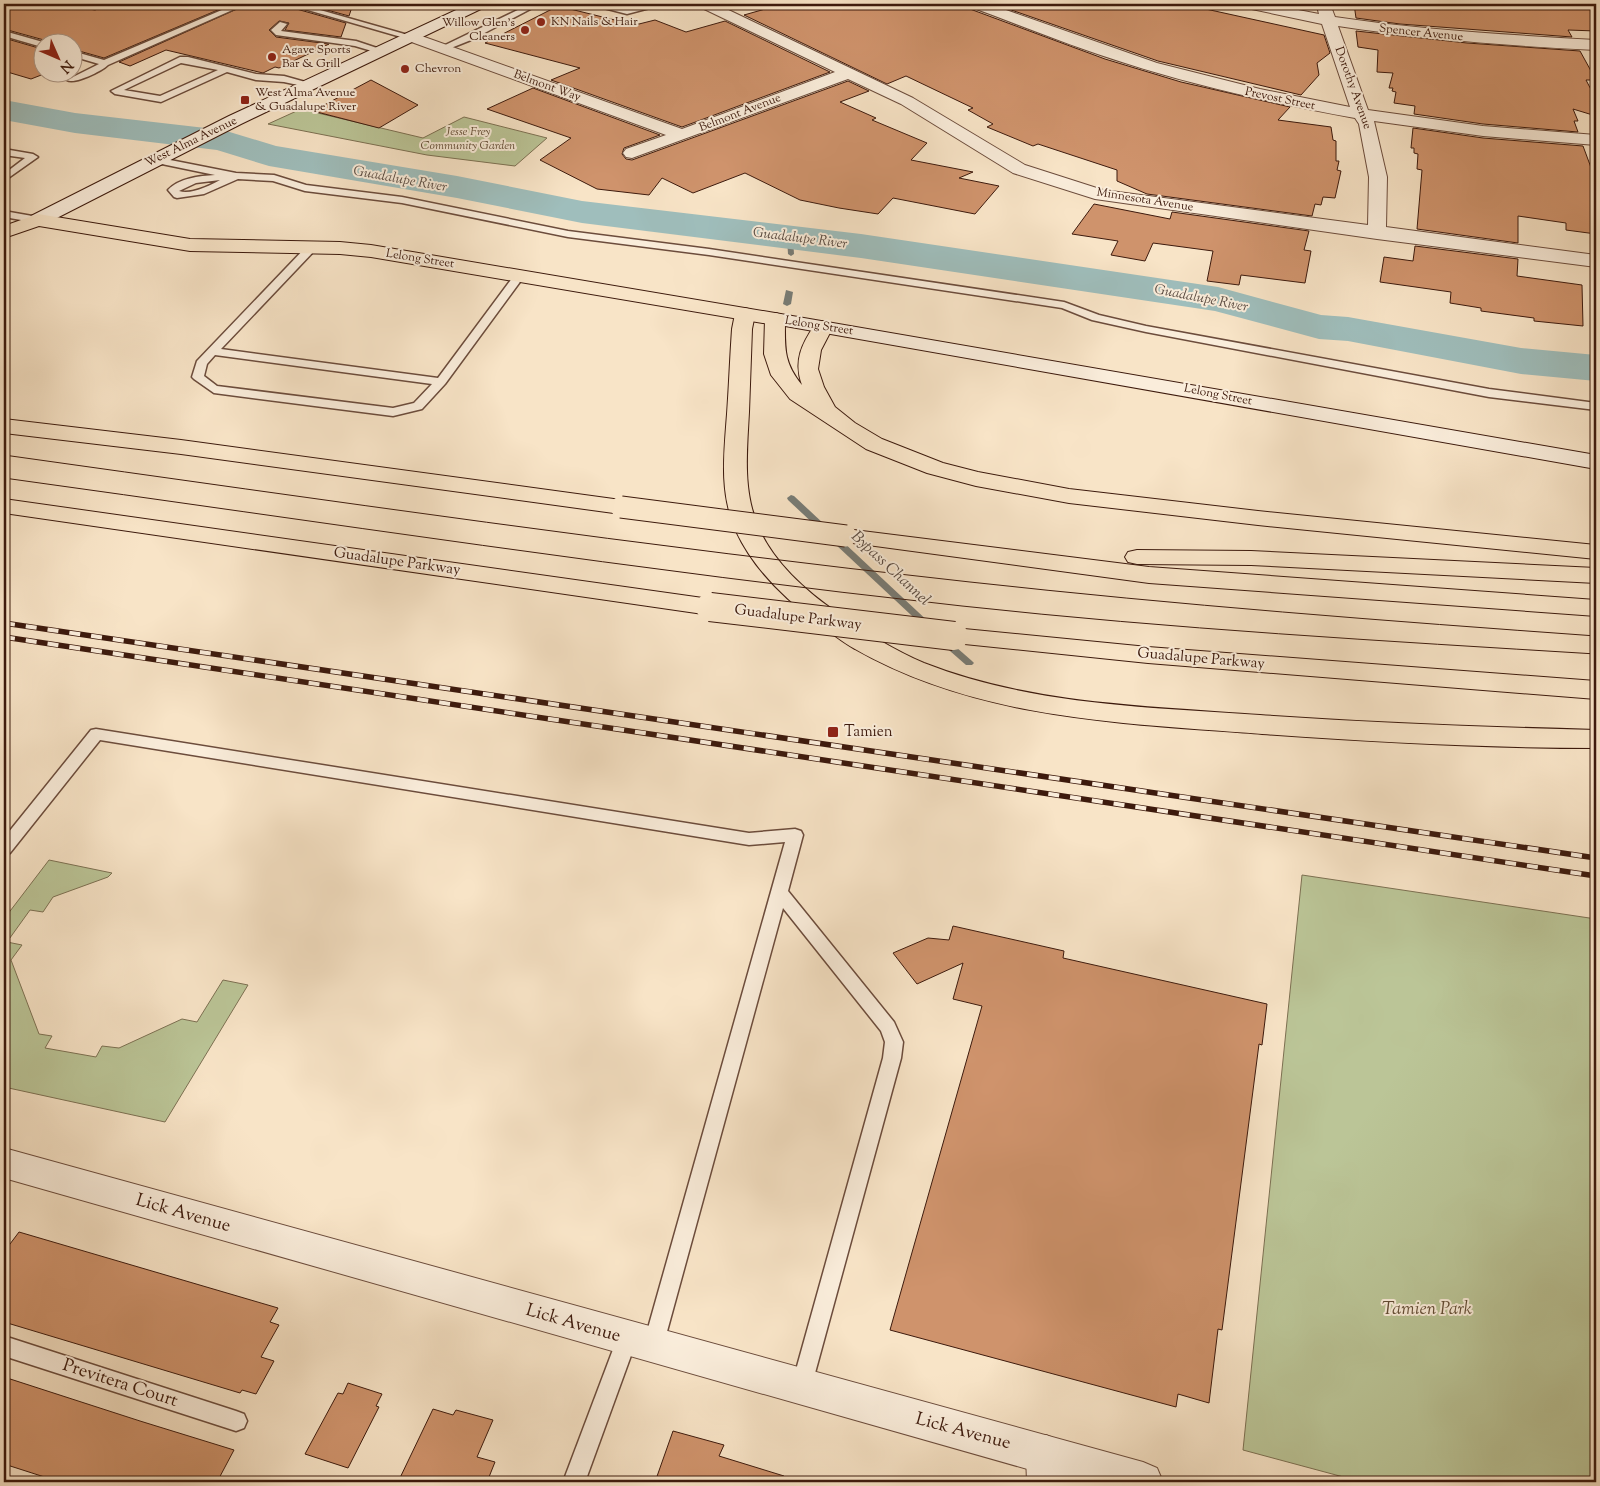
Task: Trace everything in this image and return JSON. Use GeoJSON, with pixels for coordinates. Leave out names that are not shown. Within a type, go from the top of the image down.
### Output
{"type":"FeatureCollection","features":[{"type":"Feature","properties":{"kind":"main road","name":"West Alma Avenue"},"geometry":{"type":"LineString","coordinates":[[4,232],[38,220]]}},
{"type":"Feature","properties":{"kind":"main road","name":"West Alma Avenue"},"geometry":{"type":"LineString","coordinates":[[4,248],[22,238],[38,220]]}},
{"type":"Feature","properties":{"kind":"main road","name":"Lelong Street"},"geometry":{"type":"LineString","coordinates":[[38,220],[190,245],[312,247],[371,251],[775,319]]}},
{"type":"Feature","properties":{"kind":"main road"},"geometry":{"type":"LineString","coordinates":[[745,314],[742,329],[734,474],[738,504],[746,526],[768,563],[801,598],[838,628],[916,671],[954,684],[1016,700],[1091,711],[1452,737],[1596,739]]}},
{"type":"Feature","properties":{"kind":"main road"},"geometry":{"type":"LineString","coordinates":[[775,319],[774,354],[782,375],[798,394],[867,440],[903,457],[960,475],[1024,489],[1239,516],[1596,552]]}},
{"type":"Feature","properties":{"kind":"main road"},"geometry":{"type":"LineString","coordinates":[[824,326],[809,352],[806,366],[813,388],[826,411]]}},
{"type":"Feature","properties":{"kind":"main road"},"geometry":{"type":"LineString","coordinates":[[4,426],[181,447],[621,507],[1008,555],[1149,575],[1596,608]]}},
{"type":"Feature","properties":{"kind":"main road","name":"Guadalupe Parkway"},"geometry":{"type":"LineString","coordinates":[[4,506],[710,607],[954,636],[1148,655],[1596,690]]}},
{"type":"Feature","properties":{"kind":"main road"},"geometry":{"type":"LineString","coordinates":[[1008,555],[1251,558],[1596,576]]}},
{"type":"Feature","properties":{"kind":"street","name":"West Alma Avenue"},"geometry":{"type":"LineString","coordinates":[[38,220],[235,120],[480,4]]}},
{"type":"Feature","properties":{"kind":"street","name":"Minnesota Avenue"},"geometry":{"type":"LineString","coordinates":[[706,4],[907,101],[1019,169],[1101,195],[1596,261]]}},
{"type":"Feature","properties":{"kind":"street","name":"Prevost Street"},"geometry":{"type":"LineString","coordinates":[[976,4],[1149,65],[1244,91],[1362,115],[1538,137],[1596,140]]}},
{"type":"Feature","properties":{"kind":"street","name":"Spencer Avenue"},"geometry":{"type":"LineString","coordinates":[[1247,4],[1329,21],[1388,30],[1498,41],[1596,45]]}},
{"type":"Feature","properties":{"kind":"street","name":"Dorothy Avenue"},"geometry":{"type":"LineString","coordinates":[[1323,4],[1357,105],[1367,124],[1378,177],[1377,233]]}},
{"type":"Feature","properties":{"kind":"street","name":"Belmont Way"},"geometry":{"type":"LineString","coordinates":[[411,37],[683,135]]}},
{"type":"Feature","properties":{"kind":"street","name":"Belmont Avenue"},"geometry":{"type":"LineString","coordinates":[[632,153],[848,73]]}},
{"type":"Feature","properties":{"kind":"street","name":"Lelong Street"},"geometry":{"type":"LineString","coordinates":[[775,319],[1136,380],[1596,462]]}},
{"type":"Feature","properties":{"kind":"street","name":"Lick Avenue"},"geometry":{"type":"LineString","coordinates":[[4,1163],[802,1388],[1046,1468],[1143,1482]]}},
{"type":"Feature","properties":{"kind":"lane"},"geometry":{"type":"LineString","coordinates":[[82,75],[101,67],[105,63],[242,4]]}},
{"type":"Feature","properties":{"kind":"lane"},"geometry":{"type":"LineString","coordinates":[[291,4],[411,37]]}},
{"type":"Feature","properties":{"kind":"lane"},"geometry":{"type":"LineString","coordinates":[[443,48],[468,38],[536,4]]}},
{"type":"Feature","properties":{"kind":"lane"},"geometry":{"type":"LineString","coordinates":[[572,4],[584,6],[589,4]]}},
{"type":"Feature","properties":{"kind":"lane"},"geometry":{"type":"LineString","coordinates":[[595,4],[627,12],[661,4]]}},
{"type":"Feature","properties":{"kind":"lane"},"geometry":{"type":"LineString","coordinates":[[283,24],[275,30],[279,33],[356,44],[382,51]]}},
{"type":"Feature","properties":{"kind":"lane"},"geometry":{"type":"LineString","coordinates":[[4,33],[32,42]]}},
{"type":"Feature","properties":{"kind":"lane"},"geometry":{"type":"LineString","coordinates":[[82,56],[105,63]]}},
{"type":"Feature","properties":{"kind":"lane"},"geometry":{"type":"LineString","coordinates":[[225,70],[162,99],[115,91],[180,60],[188,60],[256,77],[284,79],[312,85]]}},
{"type":"Feature","properties":{"kind":"lane"},"geometry":{"type":"LineString","coordinates":[[4,152],[33,157],[4,178]]}},
{"type":"Feature","properties":{"kind":"lane"},"geometry":{"type":"LineString","coordinates":[[159,158],[236,176]]}},
{"type":"Feature","properties":{"kind":"lane"},"geometry":{"type":"LineString","coordinates":[[236,176],[204,192],[177,195],[173,190],[180,184],[197,180],[236,176],[274,178],[305,188],[402,200],[568,234],[719,253],[1064,305],[1096,318],[1176,334],[1489,393],[1596,407]]}},
{"type":"Feature","properties":{"kind":"lane"},"geometry":{"type":"LineString","coordinates":[[4,214],[38,220]]}},
{"type":"Feature","properties":{"kind":"lane"},"geometry":{"type":"LineString","coordinates":[[312,247],[201,363],[198,377],[214,389],[394,412],[418,406],[441,382],[520,275]]}},
{"type":"Feature","properties":{"kind":"lane"},"geometry":{"type":"LineString","coordinates":[[212,351],[441,382]]}},
{"type":"Feature","properties":{"kind":"lane"},"geometry":{"type":"LineString","coordinates":[[4,849],[96,734],[749,839],[795,835],[640,1343],[574,1482]]}},
{"type":"Feature","properties":{"kind":"lane"},"geometry":{"type":"LineString","coordinates":[[779,892],[888,1027],[894,1042],[892,1058],[802,1388]]}},
{"type":"Feature","properties":{"kind":"lane","name":"Previtera Court"},"geometry":{"type":"LineString","coordinates":[[4,1346],[236,1421]]}},
{"type":"Feature","properties":{"kind":"green space","name":"Jesse Frey Community Garden"},"geometry":{"type":"Polygon","coordinates":[[[301,109],[423,138],[464,117],[547,138],[515,166],[427,155],[268,124],[301,109]]]}},
{"type":"Feature","properties":{"kind":"green space"},"geometry":{"type":"Polygon","coordinates":[[[49,860],[112,873],[108,877],[53,897],[43,912],[30,910],[7,942],[22,945],[11,960],[39,1034],[52,1036],[45,1048],[96,1057],[102,1046],[119,1048],[182,1019],[197,1022],[223,980],[248,985],[165,1122],[4,1087],[4,919],[49,860]]]}},
{"type":"Feature","properties":{"kind":"green space","name":"Tamien Park"},"geometry":{"type":"Polygon","coordinates":[[[1302,875],[1596,919],[1596,1482],[1362,1482],[1243,1450],[1302,875]]]}},
{"type":"Feature","properties":{"kind":"building"},"geometry":{"type":"Polygon","coordinates":[[[4,4],[60,4],[95,10],[111,4],[130,4],[145,8],[155,4],[232,4],[104,58],[82,52],[82,32],[32,32],[32,37],[4,29],[4,4]]]}},
{"type":"Feature","properties":{"kind":"building"},"geometry":{"type":"Polygon","coordinates":[[[248,4],[285,4],[286,6],[346,23],[341,37],[285,30],[289,23],[279,21],[269,30],[276,37],[329,44],[279,68],[275,67],[263,73],[166,50],[130,66],[119,62],[248,4]]]}},
{"type":"Feature","properties":{"kind":"building"},"geometry":{"type":"Polygon","coordinates":[[[305,4],[353,4],[349,16],[305,4]]]}},
{"type":"Feature","properties":{"kind":"building"},"geometry":{"type":"Polygon","coordinates":[[[783,4],[967,4],[970,9],[1105,59],[1181,82],[1290,107],[1278,120],[1331,127],[1333,140],[1336,141],[1336,161],[1339,161],[1337,170],[1341,171],[1335,198],[1323,197],[1321,205],[1315,204],[1312,216],[1147,194],[1117,181],[1117,170],[1038,144],[1033,146],[987,127],[993,124],[968,110],[973,108],[906,76],[887,84],[744,15],[783,4]]]}},
{"type":"Feature","properties":{"kind":"building"},"geometry":{"type":"Polygon","coordinates":[[[994,4],[1183,4],[1324,35],[1330,53],[1317,63],[1319,75],[1301,95],[1158,61],[994,4]]]}},
{"type":"Feature","properties":{"kind":"building"},"geometry":{"type":"Polygon","coordinates":[[[1354,4],[1596,4],[1596,31],[1568,30],[1572,37],[1400,24],[1356,18],[1354,4]]]}},
{"type":"Feature","properties":{"kind":"building"},"geometry":{"type":"Polygon","coordinates":[[[558,6],[635,25],[655,20],[686,32],[725,21],[830,72],[682,127],[551,80],[580,68],[485,43],[558,6]]]}},
{"type":"Feature","properties":{"kind":"building"},"geometry":{"type":"Polygon","coordinates":[[[1356,31],[1467,43],[1580,51],[1596,80],[1586,80],[1596,99],[1596,116],[1573,109],[1578,121],[1574,121],[1578,132],[1483,124],[1414,114],[1415,106],[1394,103],[1396,92],[1392,91],[1393,88],[1389,88],[1393,73],[1377,72],[1378,50],[1358,47],[1356,31]]]}},
{"type":"Feature","properties":{"kind":"building"},"geometry":{"type":"Polygon","coordinates":[[[4,38],[32,46],[32,79],[4,71],[4,38]]]}},
{"type":"Feature","properties":{"kind":"building"},"geometry":{"type":"Polygon","coordinates":[[[371,80],[418,105],[379,128],[313,111],[371,80]]]}},
{"type":"Feature","properties":{"kind":"building"},"geometry":{"type":"Polygon","coordinates":[[[848,81],[869,91],[840,102],[876,118],[872,120],[927,143],[911,160],[973,172],[959,178],[999,186],[975,214],[893,198],[878,214],[839,208],[800,200],[745,173],[693,193],[662,178],[649,195],[597,189],[540,160],[571,138],[487,109],[533,88],[660,135],[624,148],[622,154],[626,159],[632,160],[848,81]]]}},
{"type":"Feature","properties":{"kind":"building"},"geometry":{"type":"Polygon","coordinates":[[[1413,128],[1483,138],[1583,146],[1596,181],[1596,234],[1566,230],[1566,223],[1518,216],[1518,243],[1417,229],[1422,170],[1417,169],[1418,154],[1414,153],[1414,148],[1411,148],[1413,128]]]}},
{"type":"Feature","properties":{"kind":"building"},"geometry":{"type":"Polygon","coordinates":[[[1094,204],[1170,219],[1172,212],[1309,231],[1304,250],[1311,251],[1305,283],[1241,275],[1239,285],[1207,281],[1213,251],[1153,243],[1145,261],[1111,255],[1118,241],[1072,234],[1094,204]]]}},
{"type":"Feature","properties":{"kind":"building"},"geometry":{"type":"Polygon","coordinates":[[[1415,246],[1518,259],[1517,276],[1582,285],[1583,326],[1534,321],[1534,318],[1481,311],[1481,308],[1450,303],[1451,292],[1380,282],[1384,257],[1413,261],[1415,246]]]}},
{"type":"Feature","properties":{"kind":"building"},"geometry":{"type":"Polygon","coordinates":[[[953,926],[1064,951],[1063,958],[1267,1004],[1262,1045],[1259,1044],[1222,1330],[1218,1329],[1209,1403],[1178,1394],[1176,1407],[890,1330],[982,1006],[953,999],[963,963],[917,984],[893,953],[928,938],[949,940],[953,926]]]}},
{"type":"Feature","properties":{"kind":"building"},"geometry":{"type":"Polygon","coordinates":[[[19,1232],[278,1308],[270,1322],[279,1325],[261,1357],[274,1361],[256,1394],[242,1390],[240,1393],[4,1322],[4,1252],[19,1232]]]}},
{"type":"Feature","properties":{"kind":"building"},"geometry":{"type":"Polygon","coordinates":[[[4,1377],[234,1450],[217,1482],[60,1482],[4,1464],[4,1377]]]}},
{"type":"Feature","properties":{"kind":"building"},"geometry":{"type":"Polygon","coordinates":[[[348,1383],[382,1394],[376,1406],[379,1407],[348,1468],[305,1454],[338,1393],[343,1394],[348,1383]]]}},
{"type":"Feature","properties":{"kind":"building"},"geometry":{"type":"Polygon","coordinates":[[[433,1409],[453,1415],[456,1410],[493,1420],[477,1457],[495,1462],[487,1482],[398,1482],[433,1409]]]}},
{"type":"Feature","properties":{"kind":"building"},"geometry":{"type":"Polygon","coordinates":[[[673,1431],[724,1445],[719,1456],[784,1476],[783,1482],[655,1482],[673,1431]]]}},
{"type":"Feature","properties":{"kind":"waterway","name":"Guadalupe River"},"geometry":{"type":"LineString","coordinates":[[4,110],[75,123],[223,140],[269,155],[457,187],[582,212],[861,246],[1218,299],[1319,327],[1348,329],[1521,361],[1596,368]]}},
{"type":"Feature","properties":{"kind":"waterway","name":"Bypass Channel"},"geometry":{"type":"LineString","coordinates":[[790,237],[791,254]]}},
{"type":"Feature","properties":{"kind":"waterway","name":"Bypass Channel"},"geometry":{"type":"LineString","coordinates":[[787,304],[789,292]]}},
{"type":"Feature","properties":{"kind":"waterway","name":"Bypass Channel"},"geometry":{"type":"LineString","coordinates":[[791,498],[929,627]]}},
{"type":"Feature","properties":{"kind":"waterway","name":"Bypass Channel"},"geometry":{"type":"LineString","coordinates":[[945,642],[969,663]]}},
{"type":"Feature","properties":{"kind":"tram line"},"geometry":{"type":"LineString","coordinates":[[4,455],[487,522],[849,568],[1204,605],[1596,636]]}},
{"type":"Feature","properties":{"kind":"tram line"},"geometry":{"type":"LineString","coordinates":[[4,478],[602,562],[962,606],[1199,628],[1596,654]]}},
{"type":"Feature","properties":{"kind":"railway"},"geometry":{"type":"LineString","coordinates":[[4,623],[1596,858]]}},
{"type":"Feature","properties":{"kind":"railway"},"geometry":{"type":"LineString","coordinates":[[4,637],[1596,876]]}},
{"type":"Feature","properties":{"kind":"place","name":"KN Nails & Hair"},"geometry":{"type":"Point","coordinates":[541,22]}},
{"type":"Feature","properties":{"kind":"place","name":"Willow Glen's Cleaners"},"geometry":{"type":"Point","coordinates":[525,30]}},
{"type":"Feature","properties":{"kind":"place","name":"Agave Sports Bar & Grill"},"geometry":{"type":"Point","coordinates":[272,57]}},
{"type":"Feature","properties":{"kind":"place","name":"Chevron"},"geometry":{"type":"Point","coordinates":[405,69]}},
{"type":"Feature","properties":{"kind":"place","name":"West Alma Avenue & Guadalupe River"},"geometry":{"type":"Point","coordinates":[245,100]}},
{"type":"Feature","properties":{"kind":"place","name":"Tamien"},"geometry":{"type":"Point","coordinates":[833,732]}}]}
